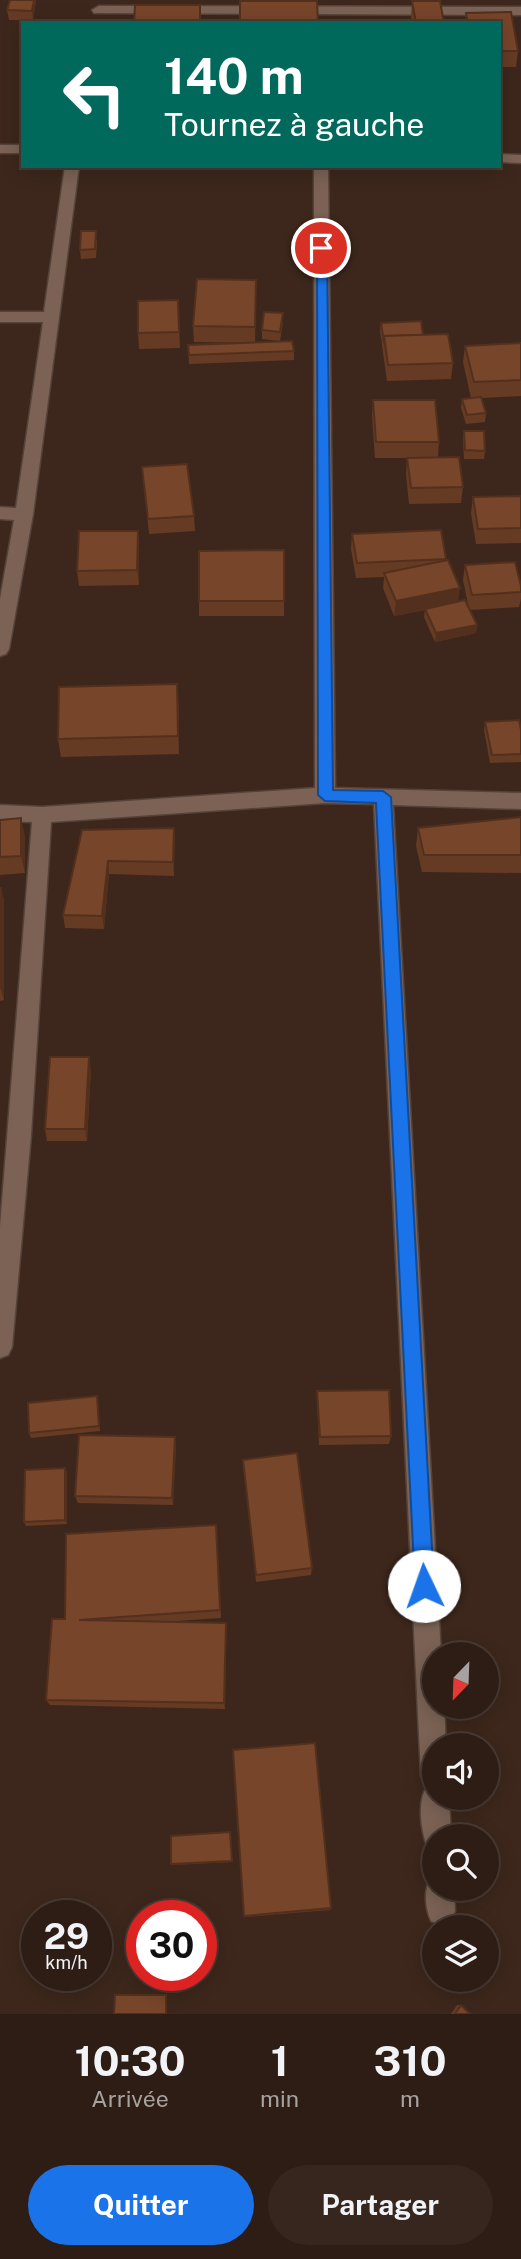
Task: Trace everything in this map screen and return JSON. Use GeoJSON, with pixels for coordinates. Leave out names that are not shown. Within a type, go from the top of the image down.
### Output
{"type":"FeatureCollection","features":[{"type":"Feature","properties":{"kind":"street"},"geometry":{"type":"LineString","coordinates":[[98,11],[521,11]]}},
{"type":"Feature","properties":{"kind":"street"},"geometry":{"type":"LineString","coordinates":[[0,149],[21,149]]}},
{"type":"Feature","properties":{"kind":"street"},"geometry":{"type":"LineString","coordinates":[[501,158],[521,159]]}},
{"type":"Feature","properties":{"kind":"street"},"geometry":{"type":"LineString","coordinates":[[0,649],[24,513],[72,168]]}},
{"type":"Feature","properties":{"kind":"street"},"geometry":{"type":"LineString","coordinates":[[321,168],[325,795]]}},
{"type":"Feature","properties":{"kind":"street"},"geometry":{"type":"LineString","coordinates":[[0,317],[51,317]]}},
{"type":"Feature","properties":{"kind":"street"},"geometry":{"type":"LineString","coordinates":[[0,513],[24,513]]}},
{"type":"Feature","properties":{"kind":"street"},"geometry":{"type":"LineString","coordinates":[[0,813],[42,815],[325,795],[521,801]]}},
{"type":"Feature","properties":{"kind":"street"},"geometry":{"type":"LineString","coordinates":[[383,797],[432,1733]]}},
{"type":"Feature","properties":{"kind":"street"},"geometry":{"type":"LineString","coordinates":[[0,1347],[10,1135],[42,815]]}},
{"type":"Feature","properties":{"kind":"building"},"geometry":{"type":"Polygon","coordinates":[[[10,0],[34,0],[32,11],[7,10],[10,0]]]}},
{"type":"Feature","properties":{"kind":"building"},"geometry":{"type":"Polygon","coordinates":[[[240,1],[317,1],[318,21],[240,21],[240,1]]]}},
{"type":"Feature","properties":{"kind":"building"},"geometry":{"type":"Polygon","coordinates":[[[412,1],[440,1],[444,21],[416,21],[412,1]]]}},
{"type":"Feature","properties":{"kind":"building"},"geometry":{"type":"Polygon","coordinates":[[[135,5],[200,5],[200,21],[134,21],[135,5]]]}},
{"type":"Feature","properties":{"kind":"building"},"geometry":{"type":"Polygon","coordinates":[[[511,12],[518,51],[501,51],[501,21],[468,21],[466,13],[511,12]]]}},
{"type":"Feature","properties":{"kind":"building"},"geometry":{"type":"Polygon","coordinates":[[[81,231],[96,231],[95,249],[80,250],[81,231]]]}},
{"type":"Feature","properties":{"kind":"building"},"geometry":{"type":"Polygon","coordinates":[[[197,279],[256,280],[255,327],[193,326],[197,279]]]}},
{"type":"Feature","properties":{"kind":"building"},"geometry":{"type":"Polygon","coordinates":[[[178,300],[179,332],[138,333],[138,301],[178,300]]]}},
{"type":"Feature","properties":{"kind":"building"},"geometry":{"type":"Polygon","coordinates":[[[264,312],[283,313],[280,332],[262,330],[264,312]]]}},
{"type":"Feature","properties":{"kind":"building"},"geometry":{"type":"Polygon","coordinates":[[[421,321],[423,335],[384,336],[384,343],[381,323],[421,321]]]}},
{"type":"Feature","properties":{"kind":"building"},"geometry":{"type":"Polygon","coordinates":[[[448,334],[453,363],[388,365],[384,336],[448,334]]]}},
{"type":"Feature","properties":{"kind":"building"},"geometry":{"type":"Polygon","coordinates":[[[292,341],[294,351],[189,355],[188,345],[292,341]]]}},
{"type":"Feature","properties":{"kind":"building"},"geometry":{"type":"Polygon","coordinates":[[[521,343],[521,380],[474,382],[465,346],[521,343]]]}},
{"type":"Feature","properties":{"kind":"building"},"geometry":{"type":"Polygon","coordinates":[[[481,397],[486,413],[467,415],[462,399],[481,397]]]}},
{"type":"Feature","properties":{"kind":"building"},"geometry":{"type":"Polygon","coordinates":[[[373,400],[435,400],[439,442],[376,442],[373,400]]]}},
{"type":"Feature","properties":{"kind":"building"},"geometry":{"type":"Polygon","coordinates":[[[464,431],[484,431],[485,451],[465,450],[464,431]]]}},
{"type":"Feature","properties":{"kind":"building"},"geometry":{"type":"Polygon","coordinates":[[[459,457],[463,487],[411,488],[407,458],[459,457]]]}},
{"type":"Feature","properties":{"kind":"building"},"geometry":{"type":"Polygon","coordinates":[[[187,464],[194,516],[148,519],[142,467],[187,464]]]}},
{"type":"Feature","properties":{"kind":"building"},"geometry":{"type":"Polygon","coordinates":[[[521,496],[521,528],[478,529],[473,497],[521,496]]]}},
{"type":"Feature","properties":{"kind":"building"},"geometry":{"type":"Polygon","coordinates":[[[441,530],[446,559],[357,563],[352,534],[441,530]]]}},
{"type":"Feature","properties":{"kind":"building"},"geometry":{"type":"Polygon","coordinates":[[[79,531],[138,531],[137,570],[77,571],[79,531]]]}},
{"type":"Feature","properties":{"kind":"building"},"geometry":{"type":"Polygon","coordinates":[[[284,550],[284,601],[199,601],[199,551],[284,550]]]}},
{"type":"Feature","properties":{"kind":"building"},"geometry":{"type":"Polygon","coordinates":[[[448,560],[460,588],[396,601],[384,573],[448,560]]]}},
{"type":"Feature","properties":{"kind":"building"},"geometry":{"type":"Polygon","coordinates":[[[515,562],[521,592],[472,595],[465,565],[515,562]]]}},
{"type":"Feature","properties":{"kind":"building"},"geometry":{"type":"Polygon","coordinates":[[[465,600],[477,625],[436,633],[425,609],[465,600]]]}},
{"type":"Feature","properties":{"kind":"building"},"geometry":{"type":"Polygon","coordinates":[[[177,684],[178,736],[58,739],[59,687],[177,684]]]}},
{"type":"Feature","properties":{"kind":"building"},"geometry":{"type":"Polygon","coordinates":[[[519,720],[521,754],[492,755],[485,722],[519,720]]]}},
{"type":"Feature","properties":{"kind":"building"},"geometry":{"type":"Polygon","coordinates":[[[521,817],[521,855],[424,855],[418,828],[521,817]]]}},
{"type":"Feature","properties":{"kind":"building"},"geometry":{"type":"Polygon","coordinates":[[[21,818],[21,856],[0,857],[0,820],[21,818]]]}},
{"type":"Feature","properties":{"kind":"building"},"geometry":{"type":"Polygon","coordinates":[[[174,828],[173,862],[108,861],[102,916],[63,915],[82,830],[174,828]]]}},
{"type":"Feature","properties":{"kind":"building"},"geometry":{"type":"Polygon","coordinates":[[[0,888],[1,888],[0,988],[0,888]]]}},
{"type":"Feature","properties":{"kind":"building"},"geometry":{"type":"Polygon","coordinates":[[[50,1057],[89,1057],[85,1129],[45,1129],[50,1057]]]}},
{"type":"Feature","properties":{"kind":"building"},"geometry":{"type":"Polygon","coordinates":[[[389,1390],[391,1436],[320,1437],[317,1391],[389,1390]]]}},
{"type":"Feature","properties":{"kind":"building"},"geometry":{"type":"Polygon","coordinates":[[[97,1396],[99,1426],[29,1433],[28,1403],[97,1396]]]}},
{"type":"Feature","properties":{"kind":"building"},"geometry":{"type":"Polygon","coordinates":[[[79,1435],[175,1437],[172,1498],[75,1496],[79,1435]]]}},
{"type":"Feature","properties":{"kind":"building"},"geometry":{"type":"Polygon","coordinates":[[[297,1453],[312,1568],[256,1575],[243,1460],[297,1453]]]}},
{"type":"Feature","properties":{"kind":"building"},"geometry":{"type":"Polygon","coordinates":[[[65,1468],[65,1520],[24,1522],[25,1470],[65,1468]]]}},
{"type":"Feature","properties":{"kind":"building"},"geometry":{"type":"Polygon","coordinates":[[[216,1525],[220,1610],[79,1620],[226,1623],[224,1703],[46,1700],[52,1619],[65,1619],[66,1534],[216,1525]]]}},
{"type":"Feature","properties":{"kind":"building"},"geometry":{"type":"Polygon","coordinates":[[[315,1743],[331,1908],[244,1916],[233,1750],[315,1743]]]}},
{"type":"Feature","properties":{"kind":"building"},"geometry":{"type":"Polygon","coordinates":[[[230,1832],[232,1861],[171,1864],[171,1836],[230,1832]]]}},
{"type":"Feature","properties":{"kind":"building"},"geometry":{"type":"Polygon","coordinates":[[[115,1995],[166,1995],[166,2014],[114,2014],[115,1995]]]}},
{"type":"Feature","properties":{"kind":"building"},"geometry":{"type":"Polygon","coordinates":[[[461,2005],[470,2014],[455,2014],[461,2005]]]}},
{"type":"Feature","properties":{"kind":"route"},"geometry":{"type":"LineString","coordinates":[[321,248],[325,795],[383,797],[424,1586]]}}]}
